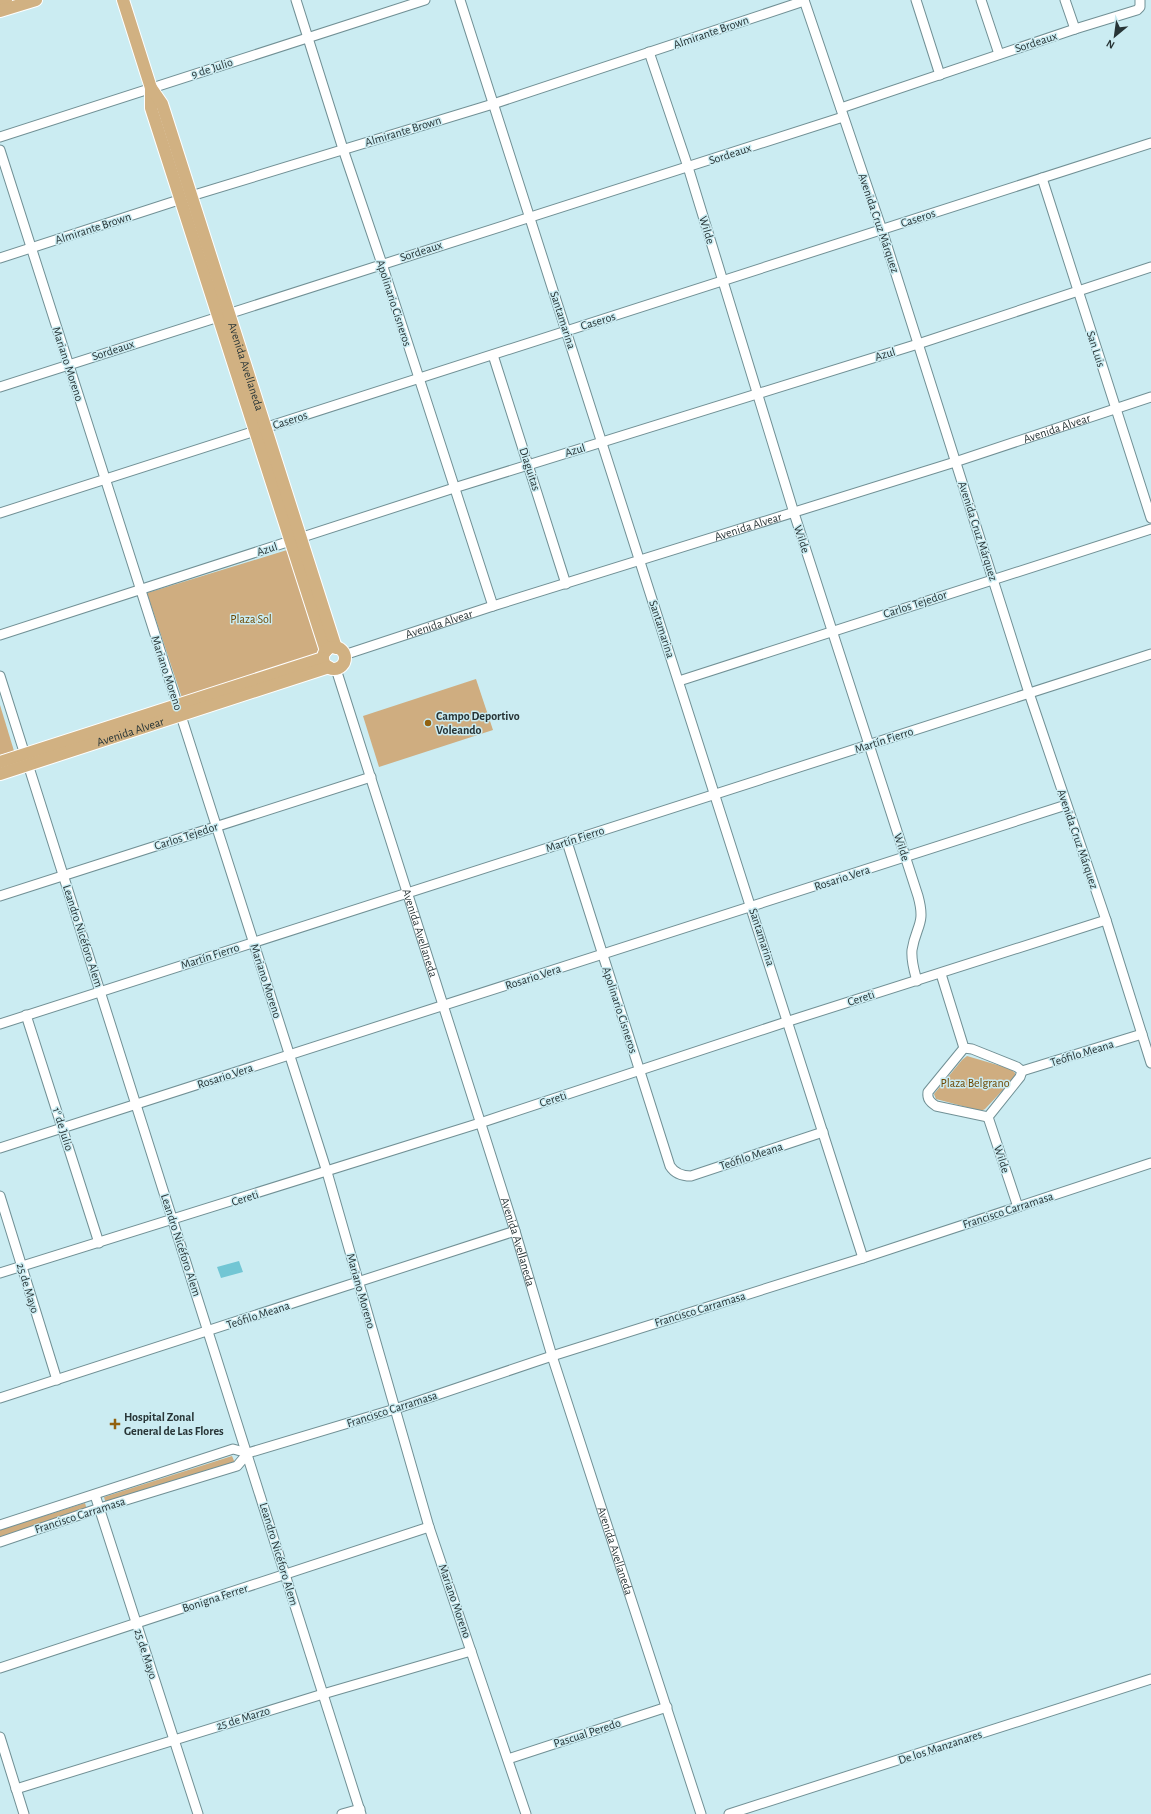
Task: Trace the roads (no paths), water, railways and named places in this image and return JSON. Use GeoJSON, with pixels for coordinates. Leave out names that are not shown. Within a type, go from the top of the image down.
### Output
{"type":"FeatureCollection","features":[{"type":"Feature","properties":{"kind":"main road"},"geometry":{"type":"LineString","coordinates":[[0,2],[6,0]]}},
{"type":"Feature","properties":{"kind":"main road"},"geometry":{"type":"LineString","coordinates":[[0,11],[36,0]]}},
{"type":"Feature","properties":{"kind":"main road","name":"Avenida Avellaneda"},"geometry":{"type":"LineString","coordinates":[[123,0],[151,88],[151,108],[186,198],[296,539],[332,658]]}},
{"type":"Feature","properties":{"kind":"main road","name":"Avenida Alvear"},"geometry":{"type":"LineString","coordinates":[[0,762],[26,759],[179,711],[332,658]]}},
{"type":"Feature","properties":{"kind":"main road","name":"Avenida Alvear"},"geometry":{"type":"LineString","coordinates":[[0,774],[26,759]]}},
{"type":"Feature","properties":{"kind":"street","name":"Apolinario Cisneros"},"geometry":{"type":"LineString","coordinates":[[296,0],[343,150],[382,264],[493,606]]}},
{"type":"Feature","properties":{"kind":"street","name":"9 de Julio"},"geometry":{"type":"LineString","coordinates":[[0,136],[425,0]]}},
{"type":"Feature","properties":{"kind":"street","name":"Santamarina"},"geometry":{"type":"LineString","coordinates":[[460,0],[789,1022],[863,1258]]}},
{"type":"Feature","properties":{"kind":"street","name":"Almirante Brown"},"geometry":{"type":"LineString","coordinates":[[0,258],[186,198],[493,104],[804,0]]}},
{"type":"Feature","properties":{"kind":"street","name":"Avenida Cruz Márquez"},"geometry":{"type":"LineString","coordinates":[[804,0],[882,230],[955,462],[994,578],[1029,694],[1106,920],[1151,1063]]}},
{"type":"Feature","properties":{"kind":"street"},"geometry":{"type":"LineString","coordinates":[[916,0],[940,75]]}},
{"type":"Feature","properties":{"kind":"street"},"geometry":{"type":"LineString","coordinates":[[981,0],[999,54]]}},
{"type":"Feature","properties":{"kind":"street"},"geometry":{"type":"LineString","coordinates":[[1065,0],[1075,29]]}},
{"type":"Feature","properties":{"kind":"street","name":"Sordeaux"},"geometry":{"type":"LineString","coordinates":[[0,386],[688,167],[842,113],[999,54],[1137,10],[1140,4]]}},
{"type":"Feature","properties":{"kind":"street","name":"Wilde"},"geometry":{"type":"LineString","coordinates":[[649,52],[688,167],[756,394],[868,745],[906,857],[921,908],[921,923],[915,940],[912,957],[912,965],[917,981]]}},
{"type":"Feature","properties":{"kind":"street","name":"Caseros"},"geometry":{"type":"LineString","coordinates":[[0,513],[1151,143]]}},
{"type":"Feature","properties":{"kind":"street","name":"Mariano Moreno"},"geometry":{"type":"LineString","coordinates":[[0,150],[327,1172],[430,1527],[526,1814]]}},
{"type":"Feature","properties":{"kind":"street","name":"San Luis"},"geometry":{"type":"LineString","coordinates":[[1042,178],[1151,518]]}},
{"type":"Feature","properties":{"kind":"street","name":"Azul"},"geometry":{"type":"LineString","coordinates":[[0,634],[454,488],[918,344],[1151,267]]}},
{"type":"Feature","properties":{"kind":"street","name":"Diaguitas"},"geometry":{"type":"LineString","coordinates":[[493,354],[566,584]]}},
{"type":"Feature","properties":{"kind":"street","name":"Avenida Alvear"},"geometry":{"type":"LineString","coordinates":[[332,658],[493,606],[955,462],[1151,397]]}},
{"type":"Feature","properties":{"kind":"street","name":"Carlos Tejedor"},"geometry":{"type":"LineString","coordinates":[[679,681],[994,578],[1151,529]]}},
{"type":"Feature","properties":{"kind":"street","name":"Martín Fierro"},"geometry":{"type":"LineString","coordinates":[[0,1024],[1151,654]]}},
{"type":"Feature","properties":{"kind":"street","name":"Avenida Avellaneda"},"geometry":{"type":"LineString","coordinates":[[332,658],[515,1231],[552,1356],[701,1814]]}},
{"type":"Feature","properties":{"kind":"street","name":"Leandro Nicéforo Alem"},"geometry":{"type":"LineString","coordinates":[[0,676],[248,1453],[360,1811]]}},
{"type":"Feature","properties":{"kind":"street","name":"Carlos Tejedor"},"geometry":{"type":"LineString","coordinates":[[0,896],[371,777]]}},
{"type":"Feature","properties":{"kind":"street","name":"Rosario Vera"},"geometry":{"type":"LineString","coordinates":[[0,1148],[1066,805]]}},
{"type":"Feature","properties":{"kind":"street","name":"Apolinario Cisneros"},"geometry":{"type":"LineString","coordinates":[[566,842],[670,1166],[673,1171],[678,1174]]}},
{"type":"Feature","properties":{"kind":"street","name":"Cereti"},"geometry":{"type":"LineString","coordinates":[[0,1274],[327,1172],[1106,920]]}},
{"type":"Feature","properties":{"kind":"street"},"geometry":{"type":"LineString","coordinates":[[941,974],[964,1048]]}},
{"type":"Feature","properties":{"kind":"street","name":"1° de Julio"},"geometry":{"type":"LineString","coordinates":[[26,1015],[99,1243]]}},
{"type":"Feature","properties":{"kind":"street","name":"Teófilo Meana"},"geometry":{"type":"LineString","coordinates":[[1022,1071],[1142,1034]]}},
{"type":"Feature","properties":{"kind":"street"},"geometry":{"type":"LineString","coordinates":[[964,1048],[972,1049],[991,1056],[1017,1067],[1022,1071],[1020,1077],[988,1117],[936,1106],[930,1102],[927,1096],[928,1092],[964,1048]]}},
{"type":"Feature","properties":{"kind":"street","name":"Wilde"},"geometry":{"type":"LineString","coordinates":[[988,1117],[1018,1207]]}},
{"type":"Feature","properties":{"kind":"street","name":"Teófilo Meana"},"geometry":{"type":"LineString","coordinates":[[678,1174],[691,1176],[823,1132]]}},
{"type":"Feature","properties":{"kind":"street","name":"Francisco Carramasa"},"geometry":{"type":"LineString","coordinates":[[0,1525],[233,1450],[248,1453],[395,1409],[552,1356],[863,1258],[1151,1162]]}},
{"type":"Feature","properties":{"kind":"street","name":"25 de Mayo"},"geometry":{"type":"LineString","coordinates":[[0,1196],[57,1380]]}},
{"type":"Feature","properties":{"kind":"street","name":"Teófilo Meana"},"geometry":{"type":"LineString","coordinates":[[0,1398],[208,1330],[359,1283],[515,1231]]}},
{"type":"Feature","properties":{"kind":"street","name":"Francisco Carramasa"},"geometry":{"type":"LineString","coordinates":[[0,1542],[100,1508],[237,1466],[248,1453]]}},
{"type":"Feature","properties":{"kind":"street","name":"25 de Mayo"},"geometry":{"type":"LineString","coordinates":[[95,1495],[198,1814]]}},
{"type":"Feature","properties":{"kind":"street","name":"Bonigna Ferrer"},"geometry":{"type":"LineString","coordinates":[[0,1668],[430,1527]]}},
{"type":"Feature","properties":{"kind":"street","name":"25 de Marzo"},"geometry":{"type":"LineString","coordinates":[[16,1789],[323,1694],[471,1651]]}},
{"type":"Feature","properties":{"kind":"street","name":"De los Manzanares"},"geometry":{"type":"LineString","coordinates":[[730,1814],[1151,1679]]}},
{"type":"Feature","properties":{"kind":"street","name":"Pascual Peredo"},"geometry":{"type":"LineString","coordinates":[[508,1759],[667,1707]]}},
{"type":"Feature","properties":{"kind":"street"},"geometry":{"type":"LineString","coordinates":[[0,1737],[24,1814]]}},
{"type":"Feature","properties":{"kind":"street"},"geometry":{"type":"LineString","coordinates":[[342,1814],[360,1811]]}},
{"type":"Feature","properties":{"kind":"water"},"geometry":{"type":"Polygon","coordinates":[[[239,1261],[243,1272],[221,1278],[217,1267],[239,1261]]]}},
{"type":"Feature","properties":{"kind":"place","name":"Campo Deportivo Voleando"},"geometry":{"type":"Point","coordinates":[428,723]}},
{"type":"Feature","properties":{"kind":"place","name":"Hospital Zonal General de Las Flores"},"geometry":{"type":"Point","coordinates":[115,1424]}},
{"type":"Feature","properties":{"kind":"park label","name":"Plaza Sol"},"geometry":{"type":"Point","coordinates":[251,619]}},
{"type":"Feature","properties":{"kind":"park label","name":"Plaza Belgrano"},"geometry":{"type":"Point","coordinates":[975,1083]}}]}
